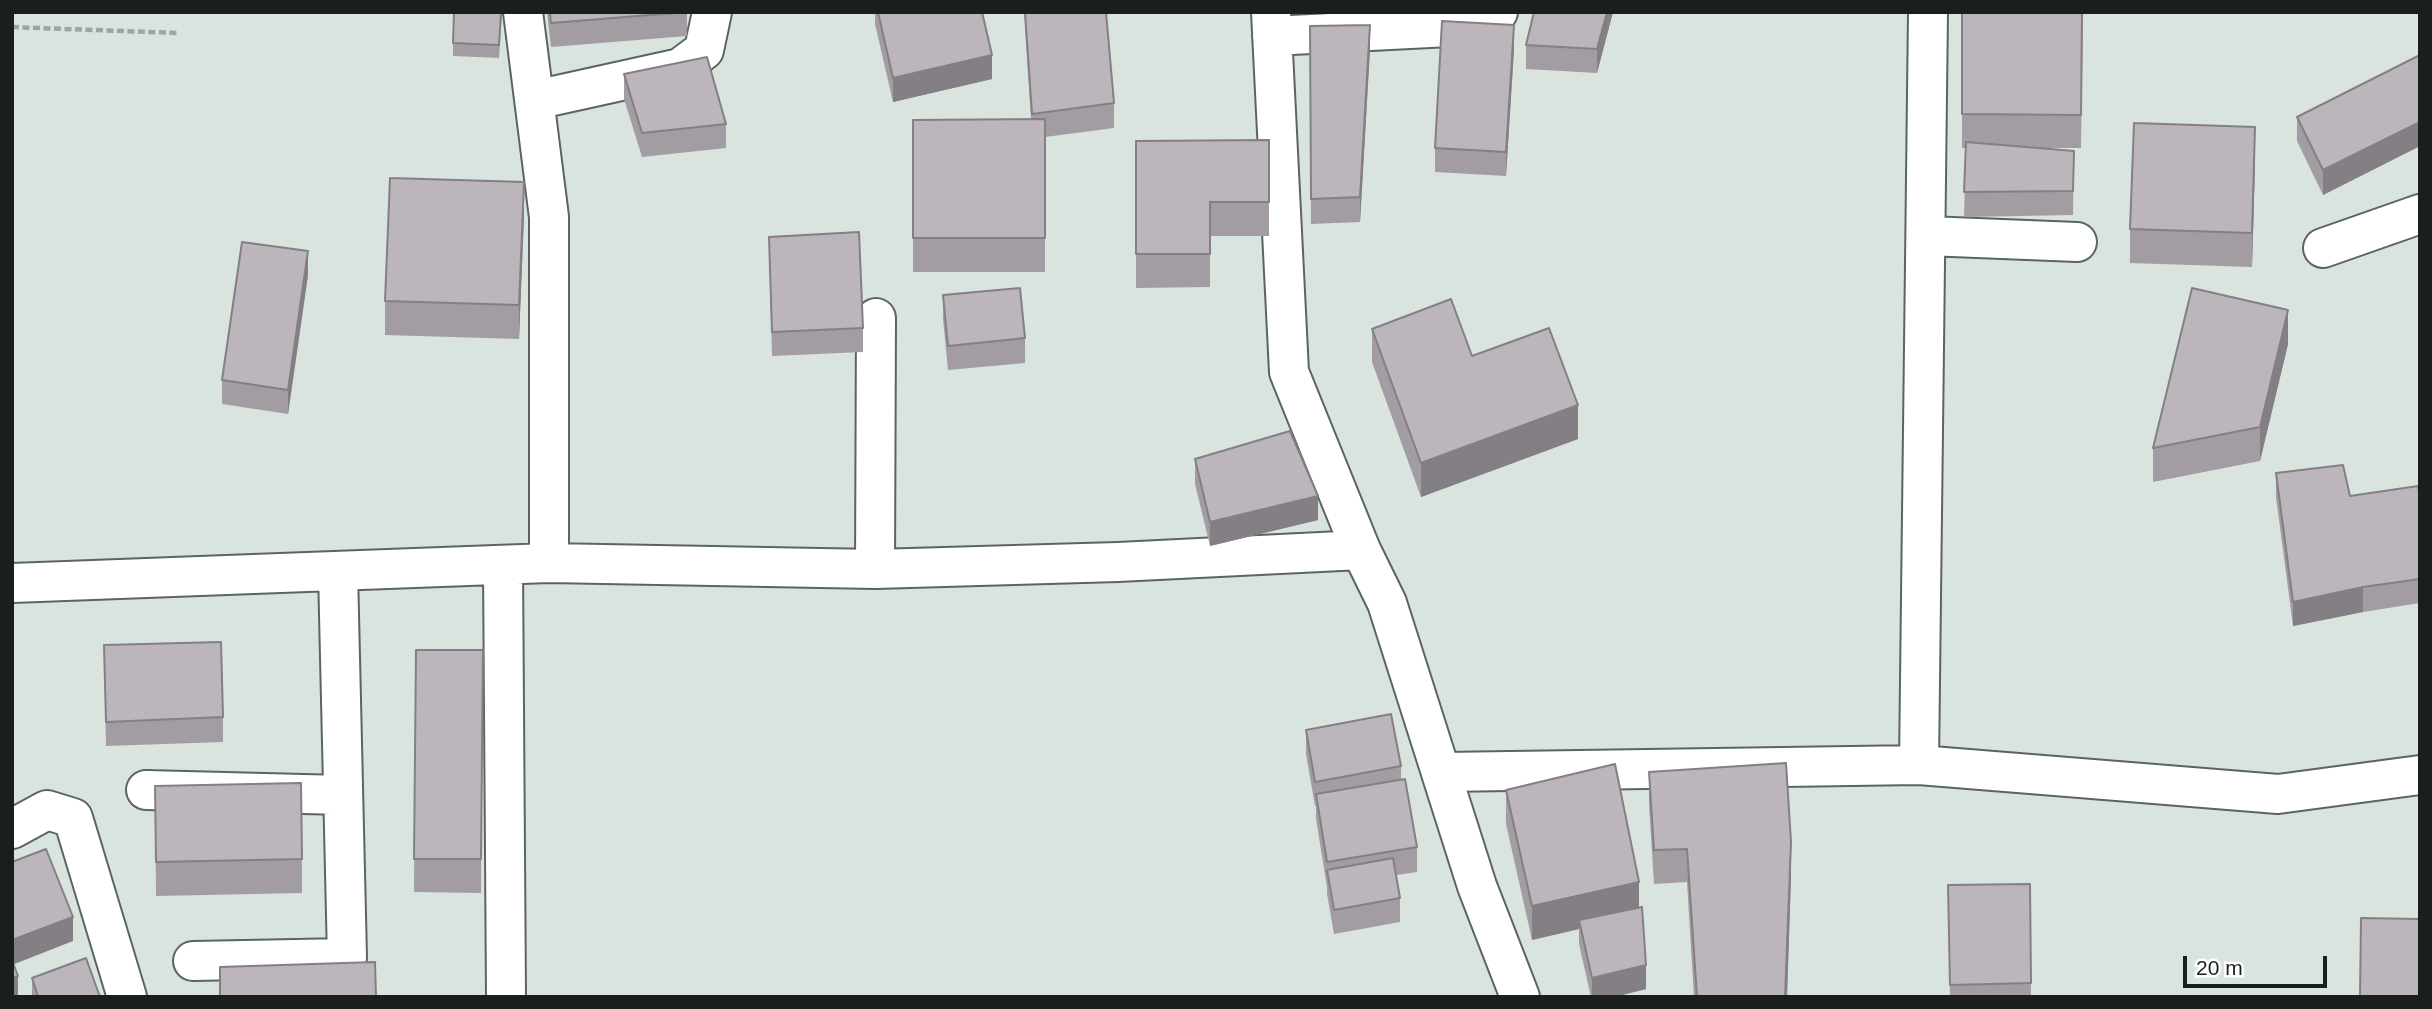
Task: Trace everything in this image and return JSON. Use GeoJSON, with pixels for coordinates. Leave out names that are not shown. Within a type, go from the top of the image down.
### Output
{"type":"FeatureCollection","features":[{"type":"Feature","properties":{"kind":"street"},"geometry":{"type":"LineString","coordinates":[[523,12],[549,217],[549,563]]}},
{"type":"Feature","properties":{"kind":"street"},"geometry":{"type":"LineString","coordinates":[[1498,12],[1489,25],[1271,24],[1289,372],[1361,550],[1387,603],[1478,886],[1520,997]]}},
{"type":"Feature","properties":{"kind":"street"},"geometry":{"type":"LineString","coordinates":[[1919,765],[1928,12]]}},
{"type":"Feature","properties":{"kind":"street"},"geometry":{"type":"LineString","coordinates":[[535,100],[680,68],[705,50],[719,13]]}},
{"type":"Feature","properties":{"kind":"street"},"geometry":{"type":"LineString","coordinates":[[2323,248],[2420,214]]}},
{"type":"Feature","properties":{"kind":"street"},"geometry":{"type":"LineString","coordinates":[[1927,236],[2077,242]]}},
{"type":"Feature","properties":{"kind":"street"},"geometry":{"type":"LineString","coordinates":[[875,569],[876,318]]}},
{"type":"Feature","properties":{"kind":"street"},"geometry":{"type":"LineString","coordinates":[[12,583],[549,563],[875,569],[1118,562],[1361,550]]}},
{"type":"Feature","properties":{"kind":"street"},"geometry":{"type":"LineString","coordinates":[[503,565],[506,997]]}},
{"type":"Feature","properties":{"kind":"street"},"geometry":{"type":"LineString","coordinates":[[193,961],[347,958],[338,571]]}},
{"type":"Feature","properties":{"kind":"street"},"geometry":{"type":"LineString","coordinates":[[1443,772],[1919,765],[2278,794],[2420,775]]}},
{"type":"Feature","properties":{"kind":"street"},"geometry":{"type":"LineString","coordinates":[[146,790],[343,796]]}},
{"type":"Feature","properties":{"kind":"street"},"geometry":{"type":"LineString","coordinates":[[12,829],[47,810],[73,818],[127,997]]}},
{"type":"Feature","properties":{"kind":"path"},"geometry":{"type":"LineString","coordinates":[[12,27],[179,33]]}},
{"type":"Feature","properties":{"kind":"building"},"geometry":{"type":"Polygon","coordinates":[[[454,12],[501,12],[499,45],[453,43],[454,12]]]}},
{"type":"Feature","properties":{"kind":"building"},"geometry":{"type":"Polygon","coordinates":[[[550,12],[687,12],[551,23],[550,12]]]}},
{"type":"Feature","properties":{"kind":"building"},"geometry":{"type":"Polygon","coordinates":[[[878,12],[982,12],[992,55],[893,78],[878,12]]]}},
{"type":"Feature","properties":{"kind":"building"},"geometry":{"type":"Polygon","coordinates":[[[1025,12],[1106,12],[1114,103],[1032,114],[1025,12]]]}},
{"type":"Feature","properties":{"kind":"building"},"geometry":{"type":"Polygon","coordinates":[[[1534,12],[1607,12],[1597,49],[1526,45],[1534,12]]]}},
{"type":"Feature","properties":{"kind":"building"},"geometry":{"type":"Polygon","coordinates":[[[1962,12],[2082,12],[2081,115],[1962,114],[1962,12]]]}},
{"type":"Feature","properties":{"kind":"building"},"geometry":{"type":"Polygon","coordinates":[[[1442,21],[1514,25],[1506,152],[1435,148],[1442,21]]]}},
{"type":"Feature","properties":{"kind":"building"},"geometry":{"type":"Polygon","coordinates":[[[1370,25],[1360,197],[1311,199],[1310,26],[1370,25]]]}},
{"type":"Feature","properties":{"kind":"building"},"geometry":{"type":"Polygon","coordinates":[[[2420,55],[2420,122],[2323,170],[2297,117],[2420,55]]]}},
{"type":"Feature","properties":{"kind":"building"},"geometry":{"type":"Polygon","coordinates":[[[707,57],[726,124],[642,133],[624,74],[707,57]]]}},
{"type":"Feature","properties":{"kind":"building"},"geometry":{"type":"Polygon","coordinates":[[[1045,119],[1045,238],[913,238],[913,120],[1045,119]]]}},
{"type":"Feature","properties":{"kind":"building"},"geometry":{"type":"Polygon","coordinates":[[[2134,123],[2255,127],[2252,233],[2130,229],[2134,123]]]}},
{"type":"Feature","properties":{"kind":"building"},"geometry":{"type":"Polygon","coordinates":[[[1269,140],[1269,202],[1210,202],[1210,254],[1136,254],[1136,141],[1269,140]]]}},
{"type":"Feature","properties":{"kind":"building"},"geometry":{"type":"Polygon","coordinates":[[[1966,142],[2074,151],[2073,191],[1964,192],[1966,142]]]}},
{"type":"Feature","properties":{"kind":"building"},"geometry":{"type":"Polygon","coordinates":[[[390,178],[524,182],[519,305],[385,301],[390,178]]]}},
{"type":"Feature","properties":{"kind":"building"},"geometry":{"type":"Polygon","coordinates":[[[859,232],[863,328],[772,332],[769,237],[859,232]]]}},
{"type":"Feature","properties":{"kind":"building"},"geometry":{"type":"Polygon","coordinates":[[[242,242],[308,251],[288,390],[222,380],[242,242]]]}},
{"type":"Feature","properties":{"kind":"building"},"geometry":{"type":"Polygon","coordinates":[[[1020,288],[1025,338],[948,346],[943,295],[1020,288]]]}},
{"type":"Feature","properties":{"kind":"building"},"geometry":{"type":"Polygon","coordinates":[[[2192,288],[2288,310],[2260,427],[2153,448],[2192,288]]]}},
{"type":"Feature","properties":{"kind":"building"},"geometry":{"type":"Polygon","coordinates":[[[1451,299],[1472,356],[1549,328],[1578,405],[1421,463],[1372,329],[1451,299]]]}},
{"type":"Feature","properties":{"kind":"building"},"geometry":{"type":"Polygon","coordinates":[[[1290,431],[1318,496],[1210,522],[1195,459],[1290,431]]]}},
{"type":"Feature","properties":{"kind":"building"},"geometry":{"type":"Polygon","coordinates":[[[2343,465],[2350,496],[2418,486],[2420,579],[2363,587],[2293,602],[2276,473],[2343,465]]]}},
{"type":"Feature","properties":{"kind":"building"},"geometry":{"type":"Polygon","coordinates":[[[221,642],[223,717],[106,722],[104,645],[221,642]]]}},
{"type":"Feature","properties":{"kind":"building"},"geometry":{"type":"Polygon","coordinates":[[[416,650],[483,650],[481,859],[414,859],[416,650]]]}},
{"type":"Feature","properties":{"kind":"building"},"geometry":{"type":"Polygon","coordinates":[[[1391,714],[1401,766],[1315,782],[1306,730],[1391,714]]]}},
{"type":"Feature","properties":{"kind":"building"},"geometry":{"type":"Polygon","coordinates":[[[1786,763],[1791,842],[1785,997],[1697,997],[1687,849],[1654,850],[1649,772],[1786,763]]]}},
{"type":"Feature","properties":{"kind":"building"},"geometry":{"type":"Polygon","coordinates":[[[1615,764],[1639,882],[1532,906],[1506,790],[1615,764]]]}},
{"type":"Feature","properties":{"kind":"building"},"geometry":{"type":"Polygon","coordinates":[[[1405,779],[1417,847],[1327,862],[1316,794],[1405,779]]]}},
{"type":"Feature","properties":{"kind":"building"},"geometry":{"type":"Polygon","coordinates":[[[301,783],[302,859],[156,862],[155,786],[301,783]]]}},
{"type":"Feature","properties":{"kind":"building"},"geometry":{"type":"Polygon","coordinates":[[[46,849],[73,917],[12,940],[12,862],[46,849]]]}},
{"type":"Feature","properties":{"kind":"building"},"geometry":{"type":"Polygon","coordinates":[[[1393,858],[1400,898],[1334,910],[1327,870],[1393,858]]]}},
{"type":"Feature","properties":{"kind":"building"},"geometry":{"type":"Polygon","coordinates":[[[2030,884],[2031,983],[1950,985],[1948,885],[2030,884]]]}},
{"type":"Feature","properties":{"kind":"building"},"geometry":{"type":"Polygon","coordinates":[[[1642,907],[1646,965],[1592,978],[1579,920],[1642,907]]]}},
{"type":"Feature","properties":{"kind":"building"},"geometry":{"type":"Polygon","coordinates":[[[2361,918],[2420,919],[2420,997],[2360,997],[2361,918]]]}},
{"type":"Feature","properties":{"kind":"building"},"geometry":{"type":"Polygon","coordinates":[[[86,958],[100,997],[37,997],[32,978],[86,958]]]}},
{"type":"Feature","properties":{"kind":"building"},"geometry":{"type":"Polygon","coordinates":[[[12,960],[18,976],[12,978],[12,960]]]}},
{"type":"Feature","properties":{"kind":"building"},"geometry":{"type":"Polygon","coordinates":[[[375,962],[376,997],[220,997],[220,967],[375,962]]]}}]}
